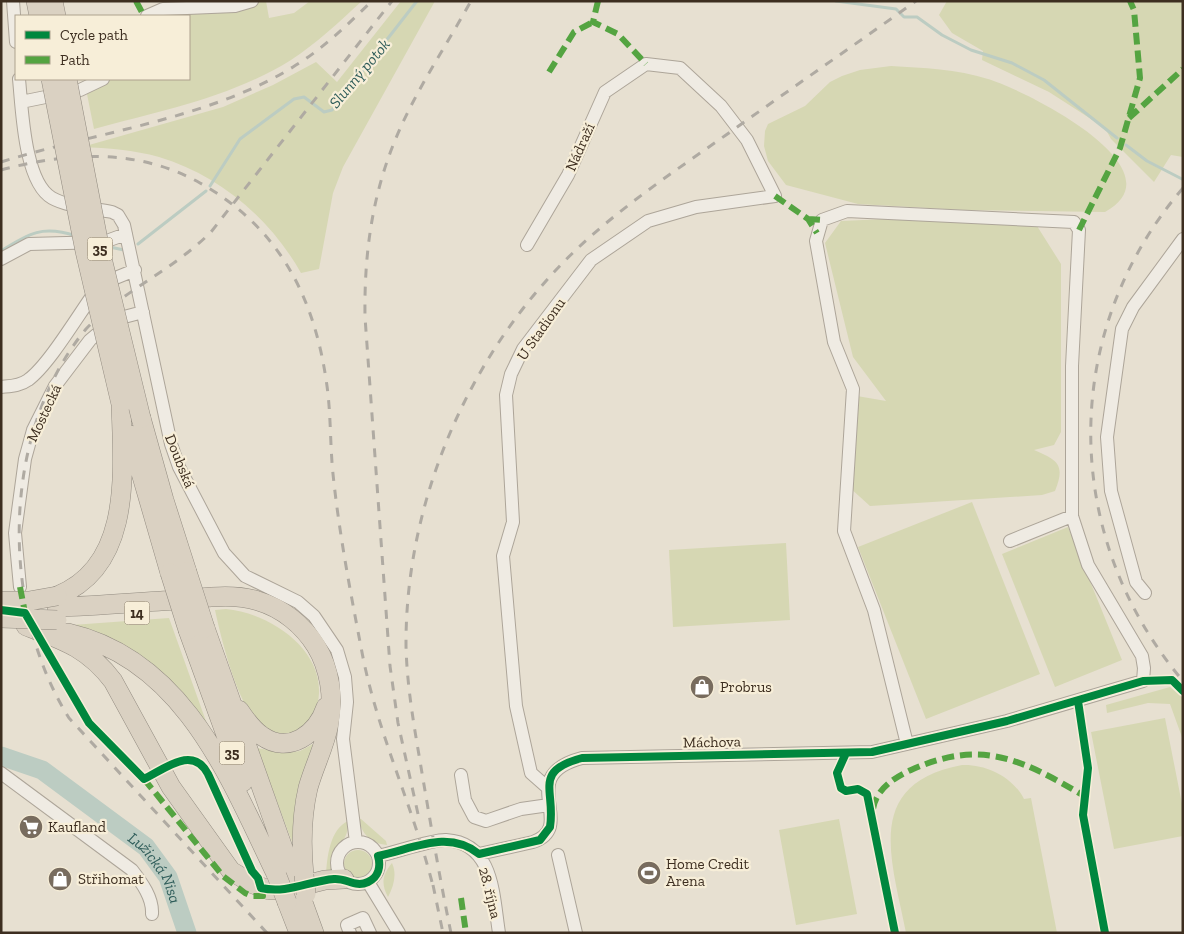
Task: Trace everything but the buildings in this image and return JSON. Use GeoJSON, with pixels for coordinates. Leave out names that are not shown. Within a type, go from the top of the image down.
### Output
{"type":"FeatureCollection","features":[{"type":"Feature","properties":{"kind":"highway"},"geometry":{"type":"LineString","coordinates":[[36,1],[39,15]]}},
{"type":"Feature","properties":{"kind":"highway"},"geometry":{"type":"LineString","coordinates":[[53,1],[57,15]]}},
{"type":"Feature","properties":{"kind":"highway"},"geometry":{"type":"LineString","coordinates":[[57,15],[58,1]]}},
{"type":"Feature","properties":{"kind":"highway","name":"35"},"geometry":{"type":"LineString","coordinates":[[51,80],[85,251],[128,417],[196,629],[292,877]]}},
{"type":"Feature","properties":{"kind":"highway","name":"35"},"geometry":{"type":"LineString","coordinates":[[57,618],[80,584],[94,570],[114,532],[123,489],[128,417],[100,250],[68,80]]}},
{"type":"Feature","properties":{"kind":"highway","name":"14"},"geometry":{"type":"LineString","coordinates":[[1,620],[57,618],[217,597],[257,600],[288,615],[305,630],[318,649],[329,682]]}},
{"type":"Feature","properties":{"kind":"highway","name":"14"},"geometry":{"type":"LineString","coordinates":[[1,602],[57,618]]}},
{"type":"Feature","properties":{"kind":"highway"},"geometry":{"type":"LineString","coordinates":[[57,618],[76,646],[101,665],[113,681],[171,787],[231,871],[253,884],[269,890],[284,890],[324,880],[344,879]]}},
{"type":"Feature","properties":{"kind":"highway"},"geometry":{"type":"LineString","coordinates":[[1,620],[26,626],[57,618],[87,638],[116,651],[146,670],[177,699],[212,746],[292,877]]}},
{"type":"Feature","properties":{"kind":"highway","name":"35"},"geometry":{"type":"LineString","coordinates":[[196,629],[222,677],[292,877],[308,929]]}},
{"type":"Feature","properties":{"kind":"highway"},"geometry":{"type":"LineString","coordinates":[[222,677],[234,701],[253,728],[264,738],[284,743],[301,739],[315,728],[325,710],[329,682]]}},
{"type":"Feature","properties":{"kind":"highway"},"geometry":{"type":"LineString","coordinates":[[292,877],[301,845],[302,815],[308,788],[329,722],[329,682]]}},
{"type":"Feature","properties":{"kind":"street"},"geometry":{"type":"LineString","coordinates":[[13,1],[15,28]]}},
{"type":"Feature","properties":{"kind":"street"},"geometry":{"type":"LineString","coordinates":[[149,15],[163,9],[236,6],[252,1]]}},
{"type":"Feature","properties":{"kind":"street","name":"Nádraží"},"geometry":{"type":"LineString","coordinates":[[526,245],[568,175],[605,92],[646,64]]}},
{"type":"Feature","properties":{"kind":"street","name":"U Stadionu"},"geometry":{"type":"LineString","coordinates":[[548,788],[531,773],[515,697],[504,556],[512,522],[506,396],[511,374],[523,349],[591,260],[648,221],[696,207],[775,196],[747,140],[721,106],[680,68],[646,64]]}},
{"type":"Feature","properties":{"kind":"street","name":"Doubská"},"geometry":{"type":"LineString","coordinates":[[19,80],[31,162],[45,193],[62,202],[112,212],[118,215],[126,234],[135,270],[171,444],[179,467],[224,552],[245,576],[298,602],[314,616],[330,638],[342,664],[347,702],[343,739],[356,842]]}},
{"type":"Feature","properties":{"kind":"street"},"geometry":{"type":"LineString","coordinates":[[21,102],[80,90],[102,80]]}},
{"type":"Feature","properties":{"kind":"street"},"geometry":{"type":"LineString","coordinates":[[907,744],[874,610],[844,531],[853,388],[834,342],[829,321],[816,241],[822,220],[847,211],[1074,222],[1079,230],[1072,366],[1072,516],[1010,541]]}},
{"type":"Feature","properties":{"kind":"street"},"geometry":{"type":"LineString","coordinates":[[1,259],[29,244],[104,242],[126,234]]}},
{"type":"Feature","properties":{"kind":"street"},"geometry":{"type":"LineString","coordinates":[[1145,593],[1136,582],[1111,491],[1107,437],[1122,329],[1133,307],[1183,239]]}},
{"type":"Feature","properties":{"kind":"street"},"geometry":{"type":"LineString","coordinates":[[1,387],[16,385],[28,380],[47,359],[97,289],[108,280],[135,270]]}},
{"type":"Feature","properties":{"kind":"street","name":"Mostecká"},"geometry":{"type":"LineString","coordinates":[[20,587],[15,534],[25,460],[33,430],[55,386],[90,340],[99,331],[124,317],[143,312]]}},
{"type":"Feature","properties":{"kind":"street","name":"Máchova"},"geometry":{"type":"LineString","coordinates":[[548,788],[555,769],[567,762],[582,758],[872,752],[1007,721],[1143,681],[1144,668],[1142,656],[1088,565],[1072,516]]}},
{"type":"Feature","properties":{"kind":"street"},"geometry":{"type":"LineString","coordinates":[[1,773],[132,870],[144,885],[152,907],[152,914]]}},
{"type":"Feature","properties":{"kind":"street"},"geometry":{"type":"LineString","coordinates":[[461,775],[466,800],[474,817],[486,821],[520,809],[550,804]]}},
{"type":"Feature","properties":{"kind":"street"},"geometry":{"type":"LineString","coordinates":[[378,856],[444,840],[467,844],[479,854],[540,840],[550,827],[548,788]]}},
{"type":"Feature","properties":{"kind":"street"},"geometry":{"type":"LineString","coordinates":[[356,842],[372,847],[378,856],[379,868],[377,874],[368,882],[360,885],[351,884],[344,879],[338,867],[337,860],[344,848],[356,842]]}},
{"type":"Feature","properties":{"kind":"street","name":"28. října"},"geometry":{"type":"LineString","coordinates":[[479,854],[489,877],[499,933]]}},
{"type":"Feature","properties":{"kind":"street"},"geometry":{"type":"LineString","coordinates":[[558,855],[576,933]]}},
{"type":"Feature","properties":{"kind":"street"},"geometry":{"type":"LineString","coordinates":[[368,882],[399,933]]}},
{"type":"Feature","properties":{"kind":"street"},"geometry":{"type":"LineString","coordinates":[[350,933],[347,925],[363,918],[368,930],[354,933]]}},
{"type":"Feature","properties":{"kind":"green space"},"geometry":{"type":"Polygon","coordinates":[[[165,1],[266,1],[269,18],[294,13],[310,1],[362,1],[310,47],[291,60],[245,84],[196,102],[94,129],[84,80],[190,80],[190,15],[164,15],[165,1]]]}},
{"type":"Feature","properties":{"kind":"green space"},"geometry":{"type":"Polygon","coordinates":[[[401,1],[435,1],[343,167],[333,193],[319,269],[301,273],[274,234],[258,217],[241,201],[202,175],[159,157],[121,150],[82,147],[223,107],[273,85],[316,62],[337,82],[401,1]]]}},
{"type":"Feature","properties":{"kind":"green space"},"geometry":{"type":"Polygon","coordinates":[[[947,1],[1183,1],[1183,157],[1171,155],[1154,182],[1111,139],[1105,128],[1049,92],[982,60],[983,51],[952,33],[939,15],[947,1]]]}},
{"type":"Feature","properties":{"kind":"green space"},"geometry":{"type":"Polygon","coordinates":[[[891,66],[964,73],[988,79],[1033,98],[1090,134],[1112,154],[1125,175],[1124,194],[1105,212],[964,210],[858,204],[786,185],[768,161],[764,146],[765,131],[768,124],[805,106],[830,82],[842,76],[860,70],[891,66]]]}},
{"type":"Feature","properties":{"kind":"green space"},"geometry":{"type":"Polygon","coordinates":[[[886,219],[1037,226],[1061,264],[1061,432],[1054,445],[1034,450],[1054,460],[1057,464],[1060,475],[1055,491],[1042,495],[870,506],[849,487],[857,396],[886,401],[853,357],[825,243],[841,221],[886,219]]]}},
{"type":"Feature","properties":{"kind":"green space"},"geometry":{"type":"Polygon","coordinates":[[[972,502],[1040,674],[926,719],[858,547],[972,502]]]}},
{"type":"Feature","properties":{"kind":"green space"},"geometry":{"type":"Polygon","coordinates":[[[1068,527],[1122,660],[1055,687],[1002,554],[1068,527]]]}},
{"type":"Feature","properties":{"kind":"green space"},"geometry":{"type":"Polygon","coordinates":[[[786,543],[790,620],[673,627],[669,550],[786,543]]]}},
{"type":"Feature","properties":{"kind":"green space"},"geometry":{"type":"Polygon","coordinates":[[[226,609],[261,618],[278,627],[294,639],[306,653],[315,669],[319,687],[316,709],[301,732],[278,736],[258,723],[246,707],[230,665],[215,610],[226,609]]]}},
{"type":"Feature","properties":{"kind":"green space"},"geometry":{"type":"Polygon","coordinates":[[[169,618],[207,724],[179,689],[145,659],[119,643],[72,625],[169,618]]]}},
{"type":"Feature","properties":{"kind":"green space"},"geometry":{"type":"Polygon","coordinates":[[[1170,687],[1183,698],[1183,740],[1170,704],[1148,703],[1107,713],[1106,705],[1170,687]]]}},
{"type":"Feature","properties":{"kind":"green space"},"geometry":{"type":"Polygon","coordinates":[[[1165,718],[1183,809],[1183,836],[1114,849],[1091,732],[1165,718]]]}},
{"type":"Feature","properties":{"kind":"green space"},"geometry":{"type":"Polygon","coordinates":[[[316,744],[295,821],[292,842],[257,748],[285,753],[300,751],[316,744]]]}},
{"type":"Feature","properties":{"kind":"green space"},"geometry":{"type":"Polygon","coordinates":[[[962,765],[980,767],[998,773],[1013,784],[1024,799],[1031,798],[1057,933],[906,933],[891,853],[891,829],[897,807],[909,789],[930,775],[962,765]]]}},
{"type":"Feature","properties":{"kind":"green space"},"geometry":{"type":"Polygon","coordinates":[[[358,819],[361,819],[386,841],[387,845],[376,842],[368,837],[362,830],[358,819]]]}},
{"type":"Feature","properties":{"kind":"green space"},"geometry":{"type":"Polygon","coordinates":[[[839,819],[857,914],[796,925],[779,830],[839,819]]]}},
{"type":"Feature","properties":{"kind":"green space"},"geometry":{"type":"Polygon","coordinates":[[[348,821],[346,835],[334,858],[332,873],[326,875],[327,860],[333,837],[337,830],[348,821]]]}},
{"type":"Feature","properties":{"kind":"green space"},"geometry":{"type":"Polygon","coordinates":[[[358,850],[368,854],[372,864],[368,874],[358,878],[348,874],[344,864],[348,854],[358,850]]]}},
{"type":"Feature","properties":{"kind":"green space"},"geometry":{"type":"Polygon","coordinates":[[[392,863],[394,880],[388,897],[384,888],[384,876],[392,863]]]}},
{"type":"Feature","properties":{"kind":"waterway","name":"Slunný potok"},"geometry":{"type":"LineString","coordinates":[[210,186],[240,139],[294,99],[304,97],[324,112],[332,110],[417,1]]}},
{"type":"Feature","properties":{"kind":"waterway"},"geometry":{"type":"LineString","coordinates":[[836,1],[896,9],[904,17],[917,17],[942,35],[971,50],[1012,63],[1044,80],[1117,138]]}},
{"type":"Feature","properties":{"kind":"waterway"},"geometry":{"type":"LineString","coordinates":[[1126,145],[1147,161],[1182,179]]}},
{"type":"Feature","properties":{"kind":"waterway","name":"Slunný potok"},"geometry":{"type":"LineString","coordinates":[[138,244],[206,191]]}},
{"type":"Feature","properties":{"kind":"waterway","name":"Slunný potok"},"geometry":{"type":"LineString","coordinates":[[1,251],[28,235],[45,231],[76,236]]}},
{"type":"Feature","properties":{"kind":"waterway","name":"Slunný potok"},"geometry":{"type":"LineString","coordinates":[[105,246],[124,250]]}},
{"type":"Feature","properties":{"kind":"waterway","name":"Lužická Nisa"},"geometry":{"type":"LineString","coordinates":[[1,756],[42,770],[146,847],[168,877],[187,933]]}},
{"type":"Feature","properties":{"kind":"railway"},"geometry":{"type":"LineString","coordinates":[[1,162],[189,112],[225,100],[260,85],[293,67],[314,52],[372,1]]}},
{"type":"Feature","properties":{"kind":"railway"},"geometry":{"type":"LineString","coordinates":[[267,933],[69,718],[46,674],[30,625],[21,574],[19,521],[25,469],[37,418],[58,371],[86,329],[115,303],[180,258],[211,232],[392,1]]}},
{"type":"Feature","properties":{"kind":"railway"},"geometry":{"type":"LineString","coordinates":[[418,814],[398,723],[390,666],[365,317],[366,271],[375,203],[396,138],[422,85],[471,1]]}},
{"type":"Feature","properties":{"kind":"railway"},"geometry":{"type":"LineString","coordinates":[[451,933],[414,726],[406,646],[409,591],[417,536],[432,482],[452,429],[477,379],[506,331],[541,287],[579,247],[632,202],[916,1]]}},
{"type":"Feature","properties":{"kind":"railway"},"geometry":{"type":"LineString","coordinates":[[1,170],[52,160],[102,157],[152,164],[176,172],[200,183],[228,201],[252,221],[289,268],[303,295],[321,354],[327,386],[338,517],[368,678],[385,739],[426,859],[434,890]]}},
{"type":"Feature","properties":{"kind":"railway"},"geometry":{"type":"LineString","coordinates":[[1183,188],[1142,245],[1114,306],[1096,369],[1091,434],[1097,500],[1114,563],[1143,624],[1183,681]]}},
{"type":"Feature","properties":{"kind":"railway"},"geometry":{"type":"LineString","coordinates":[[433,885],[443,933]]}},
{"type":"Feature","properties":{"kind":"marked path"},"geometry":{"type":"LineString","coordinates":[[136,1],[143,15]]}},
{"type":"Feature","properties":{"kind":"marked path"},"geometry":{"type":"LineString","coordinates":[[598,1],[593,22],[618,34],[646,64]]}},
{"type":"Feature","properties":{"kind":"marked path"},"geometry":{"type":"LineString","coordinates":[[1079,230],[1120,148],[1140,78],[1134,10],[1130,1]]}},
{"type":"Feature","properties":{"kind":"marked path"},"geometry":{"type":"LineString","coordinates":[[549,72],[574,32],[593,22]]}},
{"type":"Feature","properties":{"kind":"marked path"},"geometry":{"type":"LineString","coordinates":[[1129,118],[1183,69]]}},
{"type":"Feature","properties":{"kind":"marked path"},"geometry":{"type":"LineString","coordinates":[[775,196],[808,219],[817,233]]}},
{"type":"Feature","properties":{"kind":"marked path"},"geometry":{"type":"LineString","coordinates":[[808,219],[822,220]]}},
{"type":"Feature","properties":{"kind":"marked path"},"geometry":{"type":"LineString","coordinates":[[20,587],[25,613],[21,613]]}},
{"type":"Feature","properties":{"kind":"marked path"},"geometry":{"type":"LineString","coordinates":[[873,809],[882,790],[898,777],[936,760],[959,756],[981,755],[1002,758],[1022,764],[1086,797]]}},
{"type":"Feature","properties":{"kind":"marked path"},"geometry":{"type":"LineString","coordinates":[[144,779],[223,876],[245,893],[252,896],[263,896],[261,888]]}},
{"type":"Feature","properties":{"kind":"marked path"},"geometry":{"type":"LineString","coordinates":[[461,898],[466,933]]}},
{"type":"Feature","properties":{"kind":"cycle path"},"geometry":{"type":"LineString","coordinates":[[1,610],[25,613],[89,723],[144,779],[179,761],[195,761],[202,765],[208,774],[252,871],[258,878],[261,888],[271,889],[289,888],[334,879],[363,884],[372,880],[377,874],[379,867],[378,856],[430,843],[455,843],[479,854],[540,840],[550,827],[551,776],[557,769],[567,763],[582,758],[872,752],[1007,721],[1143,681],[1172,680],[1183,691]]}},
{"type":"Feature","properties":{"kind":"cycle path"},"geometry":{"type":"LineString","coordinates":[[1078,701],[1088,768],[1083,815],[1105,933]]}},
{"type":"Feature","properties":{"kind":"cycle path"},"geometry":{"type":"LineString","coordinates":[[846,753],[837,773],[841,788],[846,791],[858,789],[867,794],[895,933]]}},
{"type":"Feature","properties":{"kind":"place","name":"Probrus"},"geometry":{"type":"Point","coordinates":[702,687]}},
{"type":"Feature","properties":{"kind":"place","name":"Kaufland"},"geometry":{"type":"Point","coordinates":[31,827]}},
{"type":"Feature","properties":{"kind":"place","name":"Home Credit Arena"},"geometry":{"type":"Point","coordinates":[649,873]}},
{"type":"Feature","properties":{"kind":"place","name":"Střihomat"},"geometry":{"type":"Point","coordinates":[60,879]}}]}
